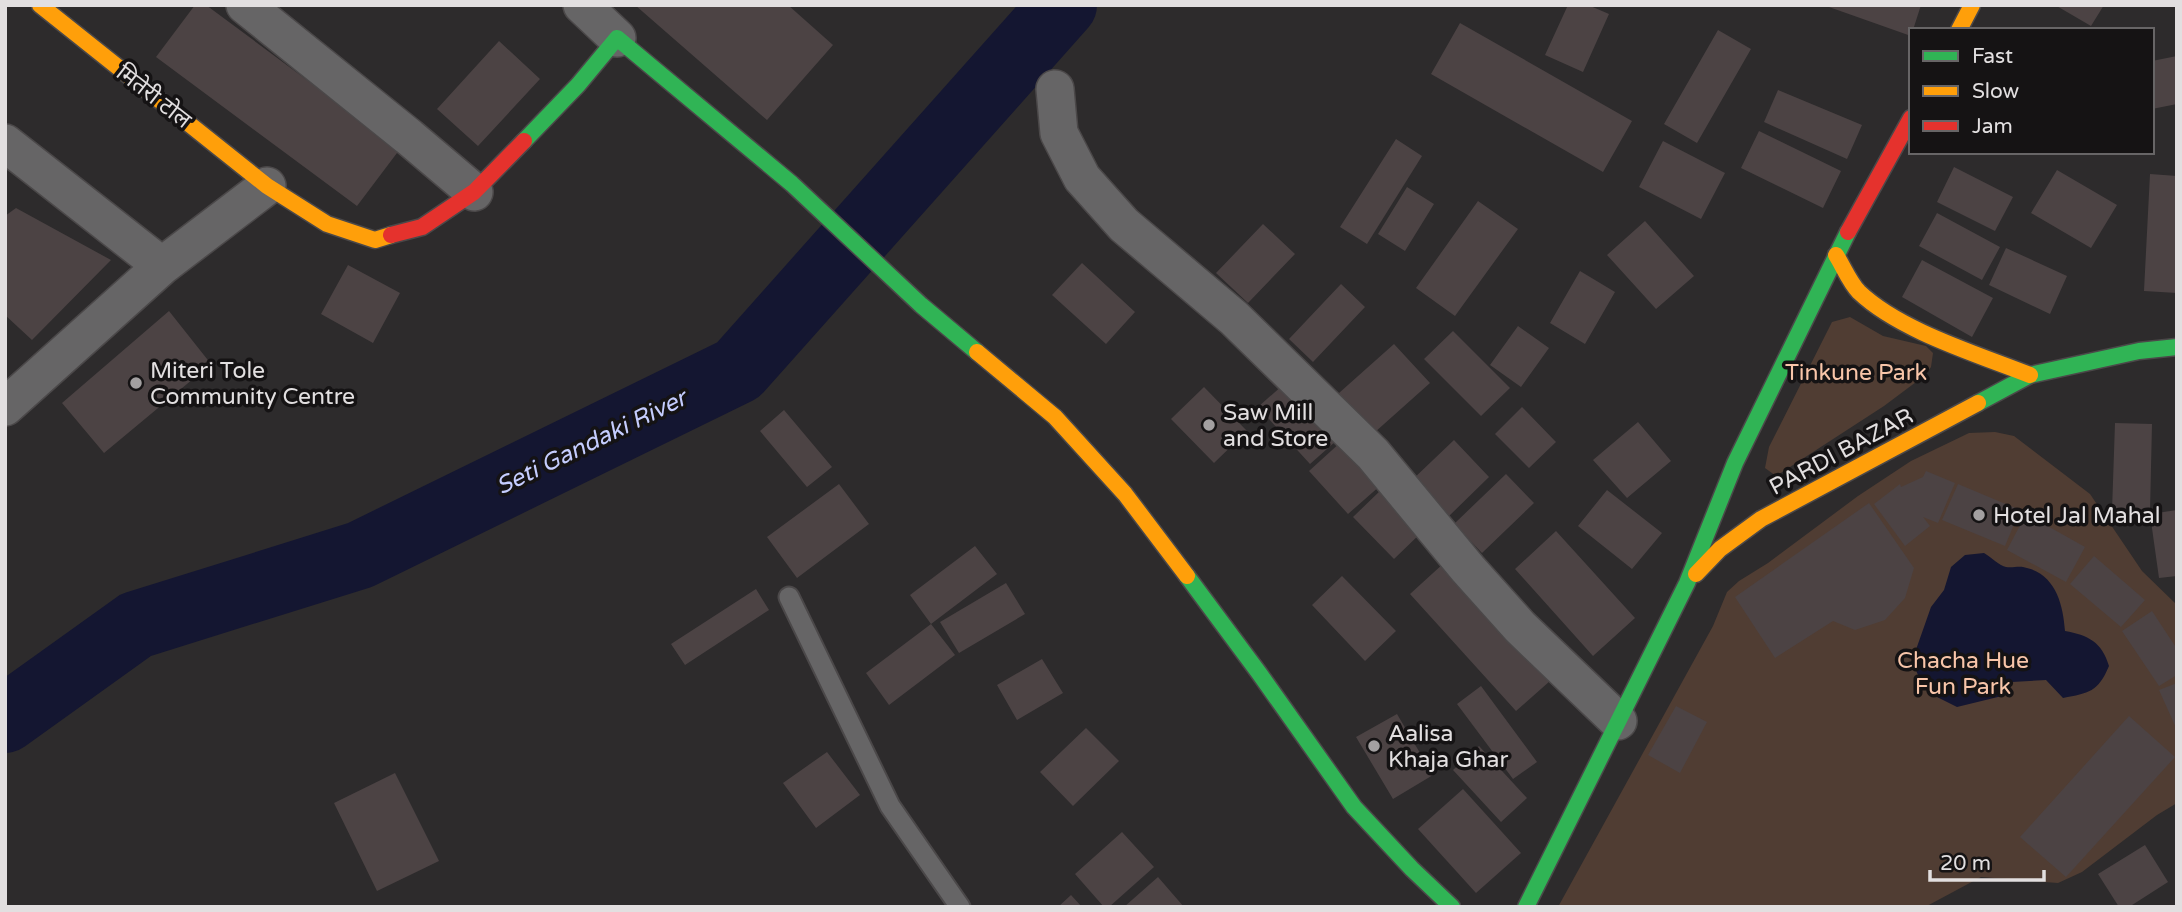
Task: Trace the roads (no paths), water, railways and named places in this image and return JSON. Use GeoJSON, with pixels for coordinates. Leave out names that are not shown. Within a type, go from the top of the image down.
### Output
{"type":"FeatureCollection","features":[{"type":"Feature","properties":{"kind":"main road","name":"मितेरी टोल"},"geometry":{"type":"LineString","coordinates":[[40,5],[268,186],[327,224],[375,240],[422,228],[474,192],[578,85],[617,38]]}},
{"type":"Feature","properties":{"kind":"main road"},"geometry":{"type":"LineString","coordinates":[[1960,28],[1972,5]]}},
{"type":"Feature","properties":{"kind":"main road"},"geometry":{"type":"LineString","coordinates":[[617,38],[792,184],[920,305],[1055,417],[1125,494],[1259,673],[1354,807],[1452,907]]}},
{"type":"Feature","properties":{"kind":"main road"},"geometry":{"type":"LineString","coordinates":[[1526,907],[1687,583],[1734,463],[1836,255],[1909,122]]}},
{"type":"Feature","properties":{"kind":"main road"},"geometry":{"type":"LineString","coordinates":[[1836,255],[1858,291],[1897,318],[1948,343],[2030,376]]}},
{"type":"Feature","properties":{"kind":"main road","name":"PARDI BAZAR"},"geometry":{"type":"LineString","coordinates":[[1687,583],[1720,549],[1761,519],[2030,376],[2139,351],[2177,347]]}},
{"type":"Feature","properties":{"kind":"street"},"geometry":{"type":"LineString","coordinates":[[245,5],[409,136],[474,192]]}},
{"type":"Feature","properties":{"kind":"street"},"geometry":{"type":"LineString","coordinates":[[582,5],[617,38]]}},
{"type":"Feature","properties":{"kind":"street"},"geometry":{"type":"LineString","coordinates":[[1055,89],[1059,133],[1082,178],[1124,225],[1234,318],[1373,454],[1468,569],[1520,626],[1618,722]]}},
{"type":"Feature","properties":{"kind":"street"},"geometry":{"type":"LineString","coordinates":[[5,143],[162,265]]}},
{"type":"Feature","properties":{"kind":"street"},"geometry":{"type":"LineString","coordinates":[[5,407],[162,265],[268,186]]}},
{"type":"Feature","properties":{"kind":"lane"},"geometry":{"type":"LineString","coordinates":[[789,597],[890,806],[960,907]]}},
{"type":"Feature","properties":{"kind":"water"},"geometry":{"type":"Polygon","coordinates":[[[1984,553],[2004,566],[2034,570],[2050,583],[2059,600],[2065,631],[2093,641],[2106,658],[2109,666],[2101,681],[2092,690],[2063,698],[2046,680],[2012,682],[2002,696],[1957,707],[1935,696],[1921,682],[1912,661],[1931,607],[1944,590],[1951,567],[1965,555],[1984,553]]]}},
{"type":"Feature","properties":{"kind":"waterway","name":"Seti Gandaki River"},"geometry":{"type":"LineString","coordinates":[[5,719],[136,625],[360,555],[738,370],[1063,5]]}},
{"type":"Feature","properties":{"kind":"place","name":"Miteri Tole Community Centre"},"geometry":{"type":"Point","coordinates":[136,383]}},
{"type":"Feature","properties":{"kind":"place","name":"Saw Mill and Store"},"geometry":{"type":"Point","coordinates":[1209,425]}},
{"type":"Feature","properties":{"kind":"place","name":"Hotel Jal Mahal"},"geometry":{"type":"Point","coordinates":[1979,515]}},
{"type":"Feature","properties":{"kind":"place","name":"Aalisa Khaja Ghar"},"geometry":{"type":"Point","coordinates":[1374,746]}},
{"type":"Feature","properties":{"kind":"park label","name":"Tinkune Park"},"geometry":{"type":"Point","coordinates":[1856,372]}},
{"type":"Feature","properties":{"kind":"park label","name":"Chacha Hue Fun Park"},"geometry":{"type":"Point","coordinates":[1963,673]}}]}
